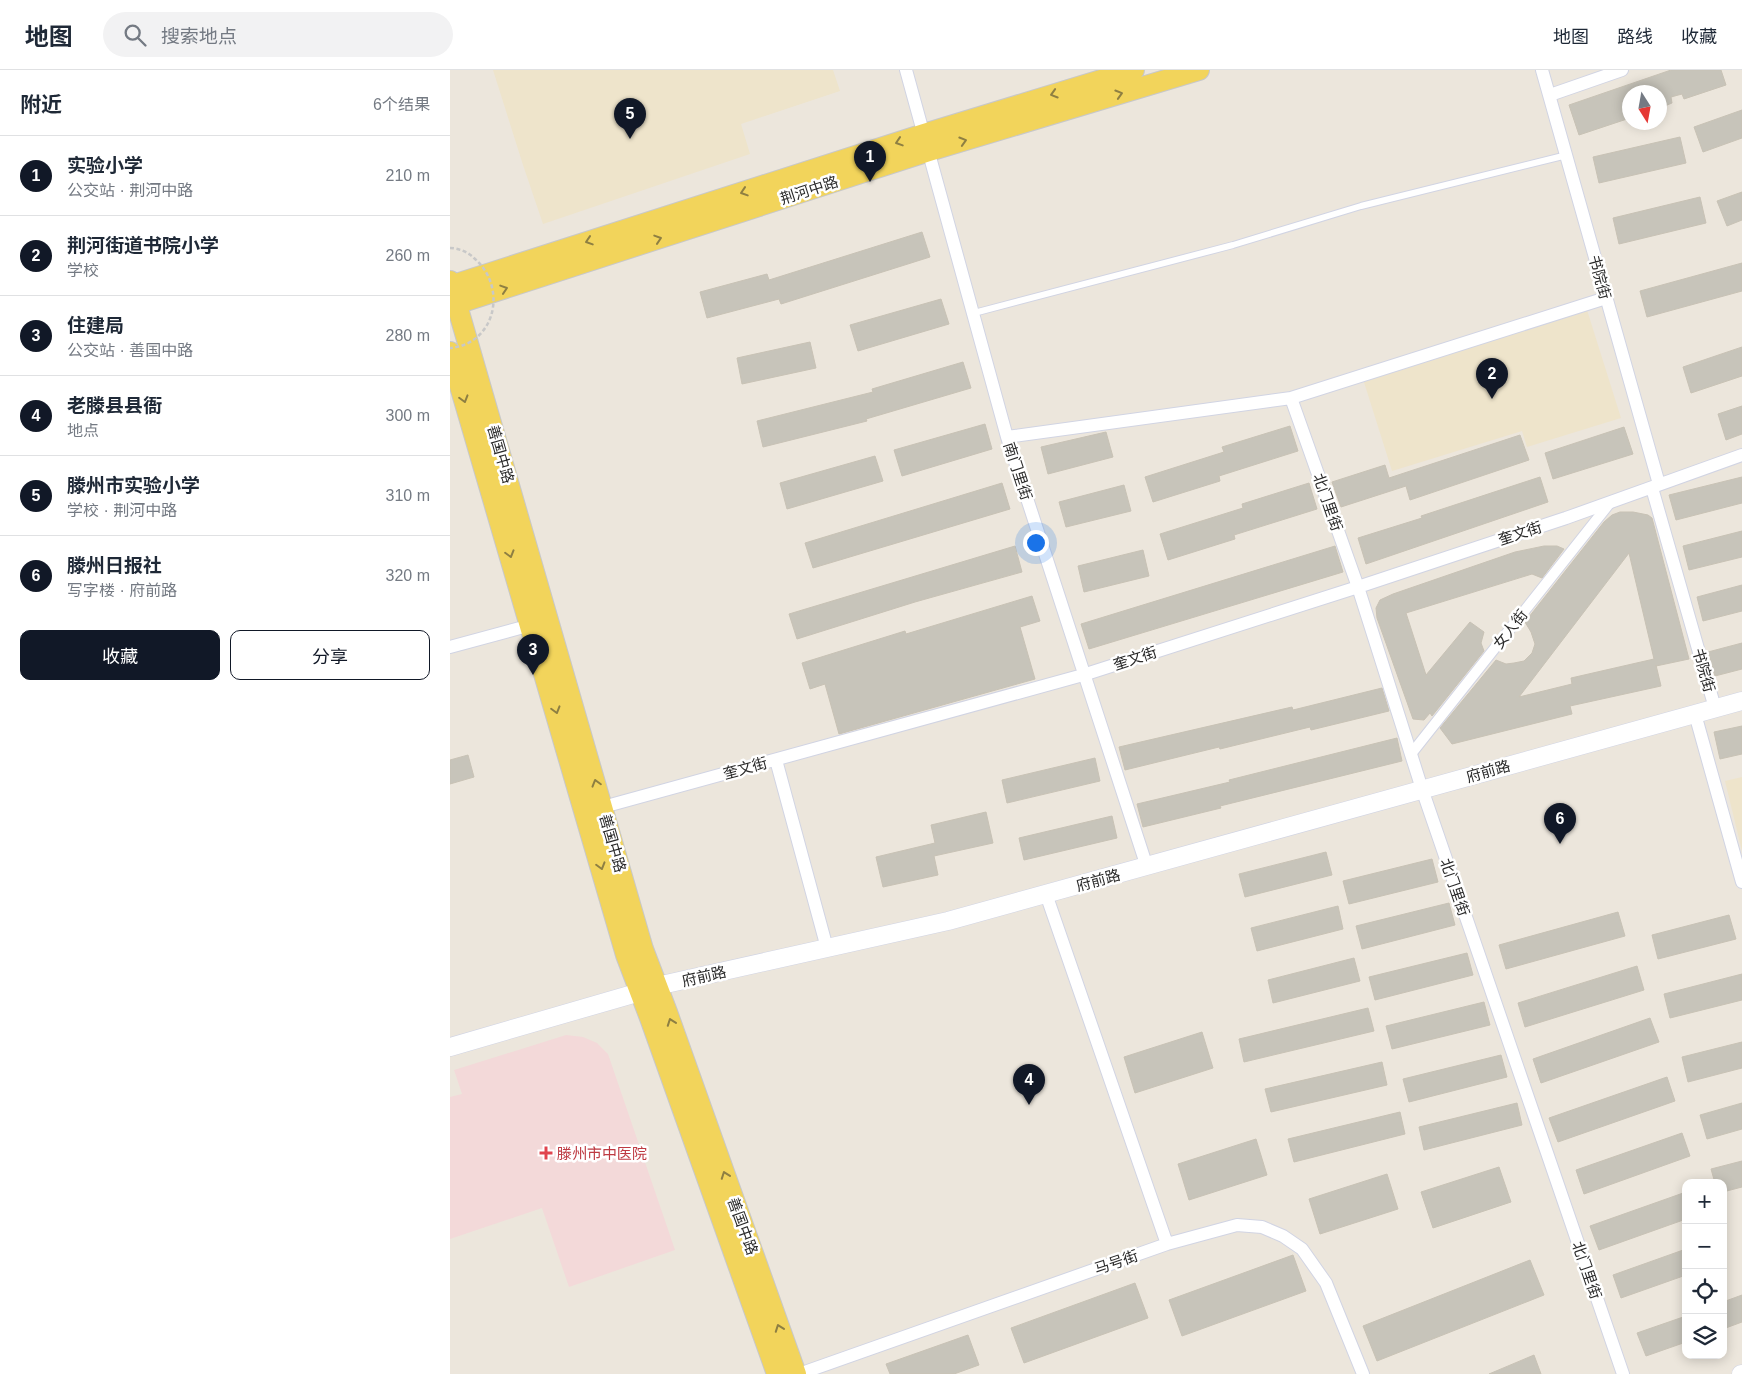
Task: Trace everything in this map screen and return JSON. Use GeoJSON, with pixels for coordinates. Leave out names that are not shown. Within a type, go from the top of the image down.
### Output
{"type":"FeatureCollection","features":[{"type":"Feature","properties":{"kind":"main road","name":"荆河中路"},"geometry":{"type":"LineString","coordinates":[[452,292],[927,142],[1134,70]]}},
{"type":"Feature","properties":{"kind":"main road","name":"荆河中路"},"geometry":{"type":"LineString","coordinates":[[927,142],[1199,70]]}},
{"type":"Feature","properties":{"kind":"main road","name":"善国中路"},"geometry":{"type":"LineString","coordinates":[[452,292],[643,949],[649,989],[777,1374]]}},
{"type":"Feature","properties":{"kind":"main road","name":"善国中路"},"geometry":{"type":"LineString","coordinates":[[450,350],[626,955],[649,989],[797,1374]]}},
{"type":"Feature","properties":{"kind":"main road","name":"府前路"},"geometry":{"type":"LineString","coordinates":[[450,1046],[649,989],[948,922],[1742,701]]}},
{"type":"Feature","properties":{"kind":"street","name":"南门里街"},"geometry":{"type":"LineString","coordinates":[[906,70],[1007,436],[1147,867]]}},
{"type":"Feature","properties":{"kind":"street","name":"书院街"},"geometry":{"type":"LineString","coordinates":[[1542,70],[1606,298],[1715,708]]}},
{"type":"Feature","properties":{"kind":"street"},"geometry":{"type":"LineString","coordinates":[[1550,95],[1622,70]]}},
{"type":"Feature","properties":{"kind":"street"},"geometry":{"type":"LineString","coordinates":[[1007,436],[1291,398],[1606,298]]}},
{"type":"Feature","properties":{"kind":"street","name":"北门里街"},"geometry":{"type":"LineString","coordinates":[[1291,398],[1358,587],[1422,790],[1622,1374]]}},
{"type":"Feature","properties":{"kind":"street","name":"奎文街"},"geometry":{"type":"LineString","coordinates":[[603,808],[1083,674],[1358,587],[1609,504],[1742,455]]}},
{"type":"Feature","properties":{"kind":"street","name":"女人街"},"geometry":{"type":"LineString","coordinates":[[1411,754],[1609,504]]}},
{"type":"Feature","properties":{"kind":"street"},"geometry":{"type":"LineString","coordinates":[[450,648],[531,625]]}},
{"type":"Feature","properties":{"kind":"street"},"geometry":{"type":"LineString","coordinates":[[1695,714],[1742,882]]}},
{"type":"Feature","properties":{"kind":"street"},"geometry":{"type":"LineString","coordinates":[[776,760],[827,948]]}},
{"type":"Feature","properties":{"kind":"street"},"geometry":{"type":"LineString","coordinates":[[1046,894],[1167,1244]]}},
{"type":"Feature","properties":{"kind":"street","name":"马号街"},"geometry":{"type":"LineString","coordinates":[[797,1374],[1167,1244],[1237,1225],[1262,1227],[1283,1236],[1302,1249],[1326,1283],[1363,1374]]}},
{"type":"Feature","properties":{"kind":"lane"},"geometry":{"type":"LineString","coordinates":[[974,313],[1233,245],[1361,206],[1567,155]]}},
{"type":"Feature","properties":{"kind":"path"},"geometry":{"type":"LineString","coordinates":[[450,248],[470,254],[483,266],[491,280],[494,297],[492,314],[484,329],[472,340],[450,350]]}},
{"type":"Feature","properties":{"kind":"shaded area"},"geometry":{"type":"Polygon","coordinates":[[[493,70],[833,70],[840,91],[741,124],[750,154],[543,224],[493,70]]]}},
{"type":"Feature","properties":{"kind":"shaded area"},"geometry":{"type":"Polygon","coordinates":[[[1587,310],[1621,418],[1527,447],[1522,431],[1392,471],[1363,379],[1587,310]]]}},
{"type":"Feature","properties":{"kind":"shaded area"},"geometry":{"type":"Polygon","coordinates":[[[1742,777],[1742,851],[1725,781],[1742,777]]]}},
{"type":"Feature","properties":{"kind":"shaded area","name":"滕州市中医院"},"geometry":{"type":"Polygon","coordinates":[[[566,1035],[583,1037],[597,1043],[608,1054],[675,1250],[569,1287],[542,1208],[450,1239],[450,1097],[462,1094],[454,1070],[566,1035]]]}},
{"type":"Feature","properties":{"kind":"building"},"geometry":{"type":"Polygon","coordinates":[[[1671,70],[1721,70],[1726,85],[1684,99],[1682,94],[1671,97],[1672,103],[1667,105],[1667,85],[1627,85],[1671,70]]]}},
{"type":"Feature","properties":{"kind":"building"},"geometry":{"type":"Polygon","coordinates":[[[1622,87],[1622,121],[1579,135],[1569,105],[1622,87]]]}},
{"type":"Feature","properties":{"kind":"building"},"geometry":{"type":"Polygon","coordinates":[[[1742,110],[1742,138],[1703,152],[1694,127],[1742,110]]]}},
{"type":"Feature","properties":{"kind":"building"},"geometry":{"type":"Polygon","coordinates":[[[1680,137],[1686,163],[1599,183],[1593,157],[1680,137]]]}},
{"type":"Feature","properties":{"kind":"building"},"geometry":{"type":"Polygon","coordinates":[[[1742,192],[1742,220],[1727,226],[1717,201],[1742,192]]]}},
{"type":"Feature","properties":{"kind":"building"},"geometry":{"type":"Polygon","coordinates":[[[1700,197],[1706,223],[1619,244],[1613,218],[1700,197]]]}},
{"type":"Feature","properties":{"kind":"building"},"geometry":{"type":"Polygon","coordinates":[[[922,232],[930,257],[781,304],[779,299],[707,318],[700,292],[767,274],[769,280],[922,232]]]}},
{"type":"Feature","properties":{"kind":"building"},"geometry":{"type":"Polygon","coordinates":[[[1742,263],[1742,291],[1647,317],[1640,291],[1742,263]]]}},
{"type":"Feature","properties":{"kind":"building"},"geometry":{"type":"Polygon","coordinates":[[[941,299],[949,324],[858,351],[850,325],[941,299]]]}},
{"type":"Feature","properties":{"kind":"building"},"geometry":{"type":"Polygon","coordinates":[[[810,342],[816,368],[742,384],[737,358],[810,342]]]}},
{"type":"Feature","properties":{"kind":"building"},"geometry":{"type":"Polygon","coordinates":[[[1742,347],[1742,376],[1691,393],[1683,367],[1742,347]]]}},
{"type":"Feature","properties":{"kind":"building"},"geometry":{"type":"Polygon","coordinates":[[[963,362],[971,388],[866,419],[867,421],[763,447],[757,421],[873,392],[872,389],[963,362]]]}},
{"type":"Feature","properties":{"kind":"building"},"geometry":{"type":"Polygon","coordinates":[[[1742,406],[1742,434],[1726,440],[1718,414],[1742,406]]]}},
{"type":"Feature","properties":{"kind":"building"},"geometry":{"type":"Polygon","coordinates":[[[985,424],[992,449],[902,476],[894,450],[985,424]]]}},
{"type":"Feature","properties":{"kind":"building"},"geometry":{"type":"Polygon","coordinates":[[[1290,426],[1298,451],[1219,476],[1220,481],[1153,502],[1145,477],[1224,452],[1222,447],[1290,426]]]}},
{"type":"Feature","properties":{"kind":"building"},"geometry":{"type":"Polygon","coordinates":[[[1624,427],[1633,454],[1553,479],[1545,453],[1624,427]]]}},
{"type":"Feature","properties":{"kind":"building"},"geometry":{"type":"Polygon","coordinates":[[[1106,432],[1113,457],[1048,474],[1041,447],[1106,432]]]}},
{"type":"Feature","properties":{"kind":"building"},"geometry":{"type":"Polygon","coordinates":[[[1520,435],[1529,460],[1410,500],[1406,486],[1341,507],[1332,482],[1385,465],[1389,478],[1520,435]]]}},
{"type":"Feature","properties":{"kind":"building"},"geometry":{"type":"Polygon","coordinates":[[[875,456],[883,481],[787,509],[780,483],[875,456]]]}},
{"type":"Feature","properties":{"kind":"building"},"geometry":{"type":"Polygon","coordinates":[[[1540,477],[1548,502],[1366,564],[1358,538],[1540,477]]]}},
{"type":"Feature","properties":{"kind":"building"},"geometry":{"type":"Polygon","coordinates":[[[1742,477],[1742,503],[1676,520],[1669,495],[1742,477]]]}},
{"type":"Feature","properties":{"kind":"building"},"geometry":{"type":"Polygon","coordinates":[[[1002,483],[1010,509],[813,568],[805,543],[1002,483]]]}},
{"type":"Feature","properties":{"kind":"building"},"geometry":{"type":"Polygon","coordinates":[[[1309,483],[1317,509],[1234,535],[1235,539],[1168,560],[1160,534],[1243,508],[1242,504],[1309,483]]]}},
{"type":"Feature","properties":{"kind":"building"},"geometry":{"type":"Polygon","coordinates":[[[1124,485],[1131,511],[1066,527],[1059,502],[1124,485]]]}},
{"type":"Feature","properties":{"kind":"building"},"geometry":{"type":"Polygon","coordinates":[[[1620,512],[1633,512],[1648,515],[1652,518],[1689,659],[1656,666],[1661,686],[1570,706],[1572,714],[1452,744],[1440,728],[1496,660],[1506,664],[1514,663],[1524,661],[1532,653],[1535,644],[1525,622],[1604,522],[1612,515],[1620,512]],[[1629,553],[1519,697],[1572,684],[1571,678],[1654,659],[1629,553]]]}},
{"type":"Feature","properties":{"kind":"building"},"geometry":{"type":"Polygon","coordinates":[[[1742,531],[1742,557],[1689,570],[1683,546],[1742,531]]]}},
{"type":"Feature","properties":{"kind":"building"},"geometry":{"type":"Polygon","coordinates":[[[1015,546],[1022,572],[915,602],[797,639],[789,614],[1015,546]]]}},
{"type":"Feature","properties":{"kind":"building"},"geometry":{"type":"Polygon","coordinates":[[[1335,546],[1343,572],[1089,649],[1081,624],[1335,546]]]}},
{"type":"Feature","properties":{"kind":"building"},"geometry":{"type":"Polygon","coordinates":[[[1544,546],[1557,546],[1564,549],[1542,578],[1532,574],[1406,613],[1426,675],[1470,622],[1484,632],[1481,643],[1484,651],[1432,716],[1430,713],[1424,720],[1413,719],[1377,618],[1376,608],[1380,600],[1515,552],[1544,546]]]}},
{"type":"Feature","properties":{"kind":"building"},"geometry":{"type":"Polygon","coordinates":[[[1143,550],[1149,576],[1084,592],[1078,566],[1143,550]]]}},
{"type":"Feature","properties":{"kind":"building"},"geometry":{"type":"Polygon","coordinates":[[[1742,585],[1742,611],[1703,621],[1697,597],[1742,585]]]}},
{"type":"Feature","properties":{"kind":"building"},"geometry":{"type":"Polygon","coordinates":[[[1032,596],[1040,621],[1020,627],[1035,679],[839,734],[825,684],[810,689],[802,663],[905,631],[906,634],[1032,596]]]}},
{"type":"Feature","properties":{"kind":"building"},"geometry":{"type":"Polygon","coordinates":[[[1742,643],[1742,669],[1715,676],[1708,652],[1742,643]]]}},
{"type":"Feature","properties":{"kind":"building"},"geometry":{"type":"Polygon","coordinates":[[[1382,688],[1389,711],[1311,730],[1310,727],[1220,749],[1219,747],[1125,770],[1119,747],[1292,707],[1293,710],[1382,688]]]}},
{"type":"Feature","properties":{"kind":"building"},"geometry":{"type":"Polygon","coordinates":[[[1742,726],[1742,754],[1720,759],[1714,732],[1742,726]]]}},
{"type":"Feature","properties":{"kind":"building"},"geometry":{"type":"Polygon","coordinates":[[[1397,738],[1402,761],[1143,827],[1137,804],[1230,782],[1229,780],[1397,738]]]}},
{"type":"Feature","properties":{"kind":"building"},"geometry":{"type":"Polygon","coordinates":[[[468,755],[474,777],[450,784],[450,760],[468,755]]]}},
{"type":"Feature","properties":{"kind":"building"},"geometry":{"type":"Polygon","coordinates":[[[1095,758],[1100,781],[1007,803],[1002,780],[1095,758]]]}},
{"type":"Feature","properties":{"kind":"building"},"geometry":{"type":"Polygon","coordinates":[[[986,812],[993,843],[934,856],[938,875],[883,887],[876,857],[935,843],[931,825],[986,812]]]}},
{"type":"Feature","properties":{"kind":"building"},"geometry":{"type":"Polygon","coordinates":[[[1112,816],[1117,838],[1024,860],[1019,838],[1112,816]]]}},
{"type":"Feature","properties":{"kind":"building"},"geometry":{"type":"Polygon","coordinates":[[[1326,852],[1332,875],[1245,897],[1239,874],[1326,852]]]}},
{"type":"Feature","properties":{"kind":"building"},"geometry":{"type":"Polygon","coordinates":[[[1432,859],[1438,882],[1349,904],[1343,881],[1432,859]]]}},
{"type":"Feature","properties":{"kind":"building"},"geometry":{"type":"Polygon","coordinates":[[[1449,903],[1455,925],[1362,949],[1356,926],[1449,903]]]}},
{"type":"Feature","properties":{"kind":"building"},"geometry":{"type":"Polygon","coordinates":[[[1338,906],[1343,929],[1257,951],[1251,928],[1338,906]]]}},
{"type":"Feature","properties":{"kind":"building"},"geometry":{"type":"Polygon","coordinates":[[[1618,912],[1625,936],[1506,969],[1499,945],[1618,912]]]}},
{"type":"Feature","properties":{"kind":"building"},"geometry":{"type":"Polygon","coordinates":[[[1729,915],[1736,939],[1658,959],[1652,935],[1729,915]]]}},
{"type":"Feature","properties":{"kind":"building"},"geometry":{"type":"Polygon","coordinates":[[[1467,953],[1473,975],[1375,1000],[1369,977],[1467,953]]]}},
{"type":"Feature","properties":{"kind":"building"},"geometry":{"type":"Polygon","coordinates":[[[1354,958],[1360,981],[1273,1003],[1268,980],[1354,958]]]}},
{"type":"Feature","properties":{"kind":"building"},"geometry":{"type":"Polygon","coordinates":[[[1637,966],[1644,990],[1525,1027],[1518,1003],[1637,966]]]}},
{"type":"Feature","properties":{"kind":"building"},"geometry":{"type":"Polygon","coordinates":[[[1742,974],[1742,1000],[1670,1018],[1664,994],[1742,974]]]}},
{"type":"Feature","properties":{"kind":"building"},"geometry":{"type":"Polygon","coordinates":[[[1484,1002],[1490,1025],[1392,1049],[1386,1026],[1484,1002]]]}},
{"type":"Feature","properties":{"kind":"building"},"geometry":{"type":"Polygon","coordinates":[[[1368,1008],[1374,1031],[1244,1062],[1239,1039],[1368,1008]]]}},
{"type":"Feature","properties":{"kind":"building"},"geometry":{"type":"Polygon","coordinates":[[[1650,1018],[1659,1042],[1541,1083],[1533,1059],[1650,1018]]]}},
{"type":"Feature","properties":{"kind":"building"},"geometry":{"type":"Polygon","coordinates":[[[1202,1032],[1213,1068],[1135,1093],[1124,1057],[1202,1032]]]}},
{"type":"Feature","properties":{"kind":"building"},"geometry":{"type":"Polygon","coordinates":[[[1742,1042],[1742,1068],[1688,1082],[1682,1057],[1742,1042]]]}},
{"type":"Feature","properties":{"kind":"building"},"geometry":{"type":"Polygon","coordinates":[[[1501,1055],[1507,1077],[1409,1102],[1403,1079],[1501,1055]]]}},
{"type":"Feature","properties":{"kind":"building"},"geometry":{"type":"Polygon","coordinates":[[[1382,1062],[1387,1085],[1271,1112],[1265,1089],[1382,1062]]]}},
{"type":"Feature","properties":{"kind":"building"},"geometry":{"type":"Polygon","coordinates":[[[1667,1077],[1675,1101],[1558,1142],[1549,1118],[1667,1077]]]}},
{"type":"Feature","properties":{"kind":"building"},"geometry":{"type":"Polygon","coordinates":[[[1517,1103],[1522,1125],[1424,1150],[1419,1127],[1517,1103]]]}},
{"type":"Feature","properties":{"kind":"building"},"geometry":{"type":"Polygon","coordinates":[[[1742,1103],[1742,1129],[1707,1139],[1700,1115],[1742,1103]]]}},
{"type":"Feature","properties":{"kind":"building"},"geometry":{"type":"Polygon","coordinates":[[[1400,1112],[1405,1134],[1294,1162],[1288,1139],[1400,1112]]]}},
{"type":"Feature","properties":{"kind":"building"},"geometry":{"type":"Polygon","coordinates":[[[1682,1133],[1690,1156],[1584,1194],[1576,1170],[1682,1133]]]}},
{"type":"Feature","properties":{"kind":"building"},"geometry":{"type":"Polygon","coordinates":[[[1256,1139],[1267,1175],[1189,1200],[1178,1164],[1256,1139]]]}},
{"type":"Feature","properties":{"kind":"building"},"geometry":{"type":"Polygon","coordinates":[[[1742,1161],[1742,1187],[1727,1191],[1727,1179],[1714,1179],[1711,1169],[1742,1161]]]}},
{"type":"Feature","properties":{"kind":"building"},"geometry":{"type":"Polygon","coordinates":[[[1499,1167],[1511,1202],[1433,1228],[1421,1192],[1499,1167]]]}},
{"type":"Feature","properties":{"kind":"building"},"geometry":{"type":"Polygon","coordinates":[[[1387,1174],[1398,1209],[1320,1234],[1309,1199],[1387,1174]]]}},
{"type":"Feature","properties":{"kind":"building"},"geometry":{"type":"Polygon","coordinates":[[[1682,1193],[1682,1220],[1599,1250],[1590,1226],[1682,1193]]]}},
{"type":"Feature","properties":{"kind":"building"},"geometry":{"type":"Polygon","coordinates":[[[1682,1250],[1682,1276],[1621,1298],[1613,1275],[1682,1250]]]}},
{"type":"Feature","properties":{"kind":"building"},"geometry":{"type":"Polygon","coordinates":[[[1293,1255],[1306,1291],[1182,1336],[1169,1300],[1293,1255]]]}},
{"type":"Feature","properties":{"kind":"building"},"geometry":{"type":"Polygon","coordinates":[[[1530,1260],[1544,1295],[1377,1361],[1363,1326],[1530,1260]]]}},
{"type":"Feature","properties":{"kind":"building"},"geometry":{"type":"Polygon","coordinates":[[[1135,1283],[1148,1318],[1024,1363],[1011,1328],[1135,1283]]]}},
{"type":"Feature","properties":{"kind":"building"},"geometry":{"type":"Polygon","coordinates":[[[1742,1295],[1742,1322],[1727,1328],[1727,1314],[1727,1301],[1742,1295]]]}},
{"type":"Feature","properties":{"kind":"building"},"geometry":{"type":"Polygon","coordinates":[[[1682,1317],[1682,1343],[1646,1356],[1637,1333],[1682,1317]]]}},
{"type":"Feature","properties":{"kind":"building"},"geometry":{"type":"Polygon","coordinates":[[[968,1335],[979,1365],[954,1374],[890,1374],[886,1364],[968,1335]]]}},
{"type":"Feature","properties":{"kind":"building"},"geometry":{"type":"Polygon","coordinates":[[[1534,1355],[1541,1374],[1489,1374],[1534,1355]]]}},
{"type":"Feature","properties":{"kind":"place","name":"滕州市实验小学"},"geometry":{"type":"Point","coordinates":[630,139]}},
{"type":"Feature","properties":{"kind":"place","name":"实验小学"},"geometry":{"type":"Point","coordinates":[870,182]}},
{"type":"Feature","properties":{"kind":"place","name":"荆河街道书院小学"},"geometry":{"type":"Point","coordinates":[1492,399]}},
{"type":"Feature","properties":{"kind":"place","name":"住建局"},"geometry":{"type":"Point","coordinates":[533,675]}},
{"type":"Feature","properties":{"kind":"place","name":"滕州日报社"},"geometry":{"type":"Point","coordinates":[1560,844]}},
{"type":"Feature","properties":{"kind":"place","name":"老滕县县衙"},"geometry":{"type":"Point","coordinates":[1029,1105]}},
{"type":"Feature","properties":{"kind":"place","name":"滕州市中医院"},"geometry":{"type":"Point","coordinates":[546,1153]}}]}
